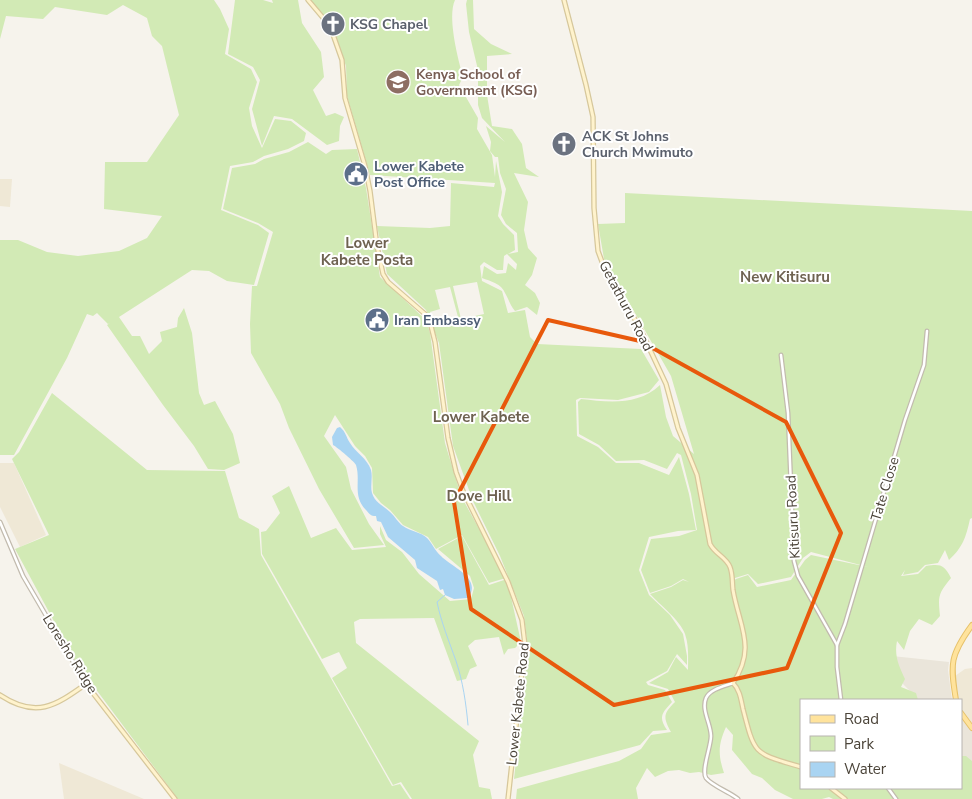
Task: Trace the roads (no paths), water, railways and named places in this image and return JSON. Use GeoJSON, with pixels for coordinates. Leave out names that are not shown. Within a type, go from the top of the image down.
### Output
{"type":"FeatureCollection","features":[{"type":"Feature","properties":{"kind":"main road","name":"Lower Kabete Road"},"geometry":{"type":"LineString","coordinates":[[308,0],[330,26],[342,60],[345,98],[365,166],[383,274],[388,282],[423,312],[430,322],[435,342],[448,438],[456,472],[508,582],[522,620],[525,645],[508,799]]}},
{"type":"Feature","properties":{"kind":"main road","name":"Getathuru Road"},"geometry":{"type":"LineString","coordinates":[[564,0],[586,84],[592,117],[594,208],[598,251],[608,278],[638,324],[666,384],[678,428],[696,470],[710,544],[730,568],[733,590],[744,627],[745,642],[743,664],[733,684]]}},
{"type":"Feature","properties":{"kind":"main road"},"geometry":{"type":"LineString","coordinates":[[956,699],[952,673],[953,657],[959,643],[972,624]]}},
{"type":"Feature","properties":{"kind":"main road"},"geometry":{"type":"LineString","coordinates":[[0,695],[18,705],[43,707],[62,701],[86,684]]}},
{"type":"Feature","properties":{"kind":"main road","name":"Loresho Ridge"},"geometry":{"type":"LineString","coordinates":[[86,684],[175,799]]}},
{"type":"Feature","properties":{"kind":"main road"},"geometry":{"type":"LineString","coordinates":[[733,684],[738,690],[752,740],[758,751],[770,758],[800,767]]}},
{"type":"Feature","properties":{"kind":"main road"},"geometry":{"type":"LineString","coordinates":[[962,714],[972,728]]}},
{"type":"Feature","properties":{"kind":"main road"},"geometry":{"type":"LineString","coordinates":[[832,789],[845,799]]}},
{"type":"Feature","properties":{"kind":"street","name":"Tate Close"},"geometry":{"type":"LineString","coordinates":[[836,645],[905,420],[924,365],[927,331]]}},
{"type":"Feature","properties":{"kind":"street","name":"Kitisuru Road"},"geometry":{"type":"LineString","coordinates":[[781,355],[788,413],[794,561],[798,576],[836,645],[841,699]]}},
{"type":"Feature","properties":{"kind":"street","name":"Loresho Ridge"},"geometry":{"type":"LineString","coordinates":[[0,522],[23,576],[86,684]]}},
{"type":"Feature","properties":{"kind":"street"},"geometry":{"type":"LineString","coordinates":[[733,684],[712,692],[706,699],[711,735],[710,749],[704,772],[708,780],[738,799]]}},
{"type":"Feature","properties":{"kind":"water"},"geometry":{"type":"Polygon","coordinates":[[[340,427],[352,447],[364,459],[371,470],[371,490],[375,499],[401,525],[427,538],[439,554],[469,579],[472,591],[468,598],[454,599],[445,595],[443,589],[440,590],[437,581],[417,568],[415,560],[388,537],[381,522],[377,521],[376,516],[372,516],[362,505],[358,494],[356,465],[333,445],[332,437],[337,428],[340,427]]]}},
{"type":"Feature","properties":{"kind":"waterway"},"geometry":{"type":"LineString","coordinates":[[445,595],[437,602],[461,677],[468,725]]}},
{"type":"Feature","properties":{"kind":"place","name":"KSG Chapel"},"geometry":{"type":"Point","coordinates":[333,24]}},
{"type":"Feature","properties":{"kind":"place","name":"Kenya School of Government (KSG)"},"geometry":{"type":"Point","coordinates":[398,82]}},
{"type":"Feature","properties":{"kind":"place","name":"ACK St Johns Church Mwimuto"},"geometry":{"type":"Point","coordinates":[564,144]}},
{"type":"Feature","properties":{"kind":"place","name":"Lower Kabete Post Office"},"geometry":{"type":"Point","coordinates":[356,174]}},
{"type":"Feature","properties":{"kind":"place","name":"Iran Embassy"},"geometry":{"type":"Point","coordinates":[377,320]}},
{"type":"Feature","properties":{"kind":"district","name":"Lower Kabete Posta"},"geometry":{"type":"Point","coordinates":[367,252]}},
{"type":"Feature","properties":{"kind":"district","name":"New Kitisuru"},"geometry":{"type":"Point","coordinates":[785,277]}},
{"type":"Feature","properties":{"kind":"district","name":"Lower Kabete"},"geometry":{"type":"Point","coordinates":[481,417]}},
{"type":"Feature","properties":{"kind":"district","name":"Dove Hill"},"geometry":{"type":"Point","coordinates":[479,496]}}]}
